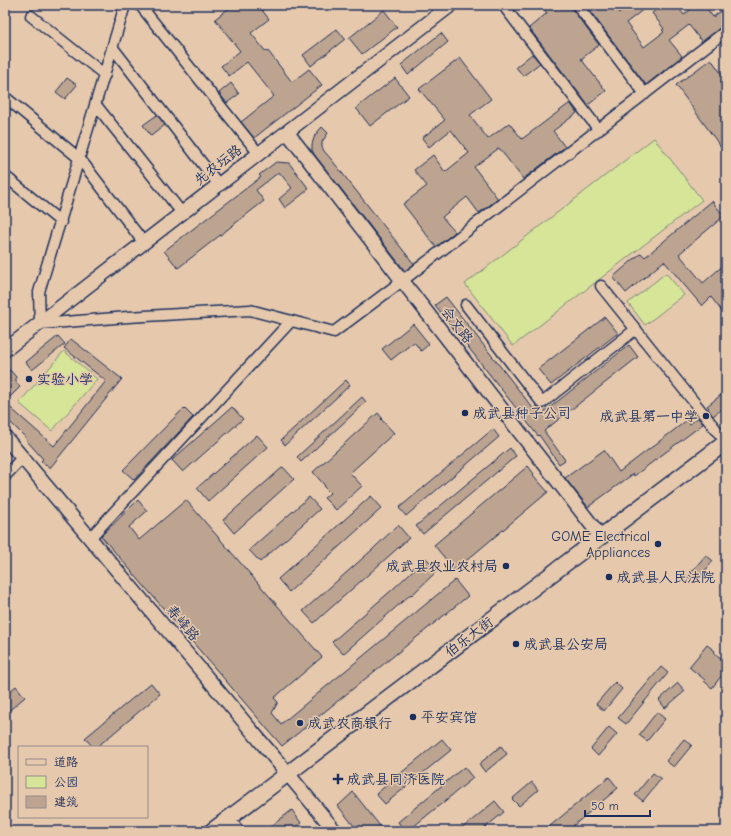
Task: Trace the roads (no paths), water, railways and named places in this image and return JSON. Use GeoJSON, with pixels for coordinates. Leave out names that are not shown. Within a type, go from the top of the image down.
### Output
{"type":"FeatureCollection","features":[{"type":"Feature","properties":{"kind":"main road","name":"伯乐大街"},"geometry":{"type":"LineString","coordinates":[[212,831],[726,442]]}},
{"type":"Feature","properties":{"kind":"street"},"geometry":{"type":"LineString","coordinates":[[126,5],[39,292],[40,324],[128,316],[250,310],[334,332],[726,31]]}},
{"type":"Feature","properties":{"kind":"street"},"geometry":{"type":"LineString","coordinates":[[140,5],[258,154]]}},
{"type":"Feature","properties":{"kind":"street","name":"先农坛路"},"geometry":{"type":"LineString","coordinates":[[5,350],[451,5]]}},
{"type":"Feature","properties":{"kind":"street"},"geometry":{"type":"LineString","coordinates":[[503,5],[598,130]]}},
{"type":"Feature","properties":{"kind":"street"},"geometry":{"type":"LineString","coordinates":[[577,5],[645,94]]}},
{"type":"Feature","properties":{"kind":"street"},"geometry":{"type":"LineString","coordinates":[[31,16],[105,74]]}},
{"type":"Feature","properties":{"kind":"street"},"geometry":{"type":"LineString","coordinates":[[113,48],[219,184]]}},
{"type":"Feature","properties":{"kind":"street"},"geometry":{"type":"LineString","coordinates":[[5,97],[80,159],[144,243]]}},
{"type":"Feature","properties":{"kind":"street"},"geometry":{"type":"LineString","coordinates":[[96,105],[182,213]]}},
{"type":"Feature","properties":{"kind":"street","name":"会文路"},"geometry":{"type":"LineString","coordinates":[[287,132],[601,537]]}},
{"type":"Feature","properties":{"kind":"street"},"geometry":{"type":"LineString","coordinates":[[5,176],[61,222]]}},
{"type":"Feature","properties":{"kind":"street"},"geometry":{"type":"LineString","coordinates":[[601,286],[726,442]]}},
{"type":"Feature","properties":{"kind":"street"},"geometry":{"type":"LineString","coordinates":[[466,305],[542,402],[636,330]]}},
{"type":"Feature","properties":{"kind":"street"},"geometry":{"type":"LineString","coordinates":[[90,538],[291,321]]}},
{"type":"Feature","properties":{"kind":"street","name":"寿峰路"},"geometry":{"type":"LineString","coordinates":[[5,437],[335,831]]}},
{"type":"Feature","properties":{"kind":"street"},"geometry":{"type":"LineString","coordinates":[[5,476],[23,458]]}},
{"type":"Feature","properties":{"kind":"street"},"geometry":{"type":"LineString","coordinates":[[229,819],[238,831]]}},
{"type":"Feature","properties":{"kind":"place","name":"实验小学"},"geometry":{"type":"Point","coordinates":[29,379]}},
{"type":"Feature","properties":{"kind":"place","name":"成武县种子公司"},"geometry":{"type":"Point","coordinates":[465,413]}},
{"type":"Feature","properties":{"kind":"place","name":"成武县第一中学"},"geometry":{"type":"Point","coordinates":[706,416]}},
{"type":"Feature","properties":{"kind":"place","name":"GOME Electrical Appliances"},"geometry":{"type":"Point","coordinates":[658,544]}},
{"type":"Feature","properties":{"kind":"place","name":"成武县农业农村局"},"geometry":{"type":"Point","coordinates":[506,566]}},
{"type":"Feature","properties":{"kind":"place","name":"成武县人民法院"},"geometry":{"type":"Point","coordinates":[609,577]}},
{"type":"Feature","properties":{"kind":"place","name":"成武县公安局"},"geometry":{"type":"Point","coordinates":[516,644]}},
{"type":"Feature","properties":{"kind":"place","name":"平安宾馆"},"geometry":{"type":"Point","coordinates":[413,717]}},
{"type":"Feature","properties":{"kind":"place","name":"成武农商银行"},"geometry":{"type":"Point","coordinates":[300,723]}},
{"type":"Feature","properties":{"kind":"place","name":"成武县同济医院"},"geometry":{"type":"Point","coordinates":[338,779]}}]}
